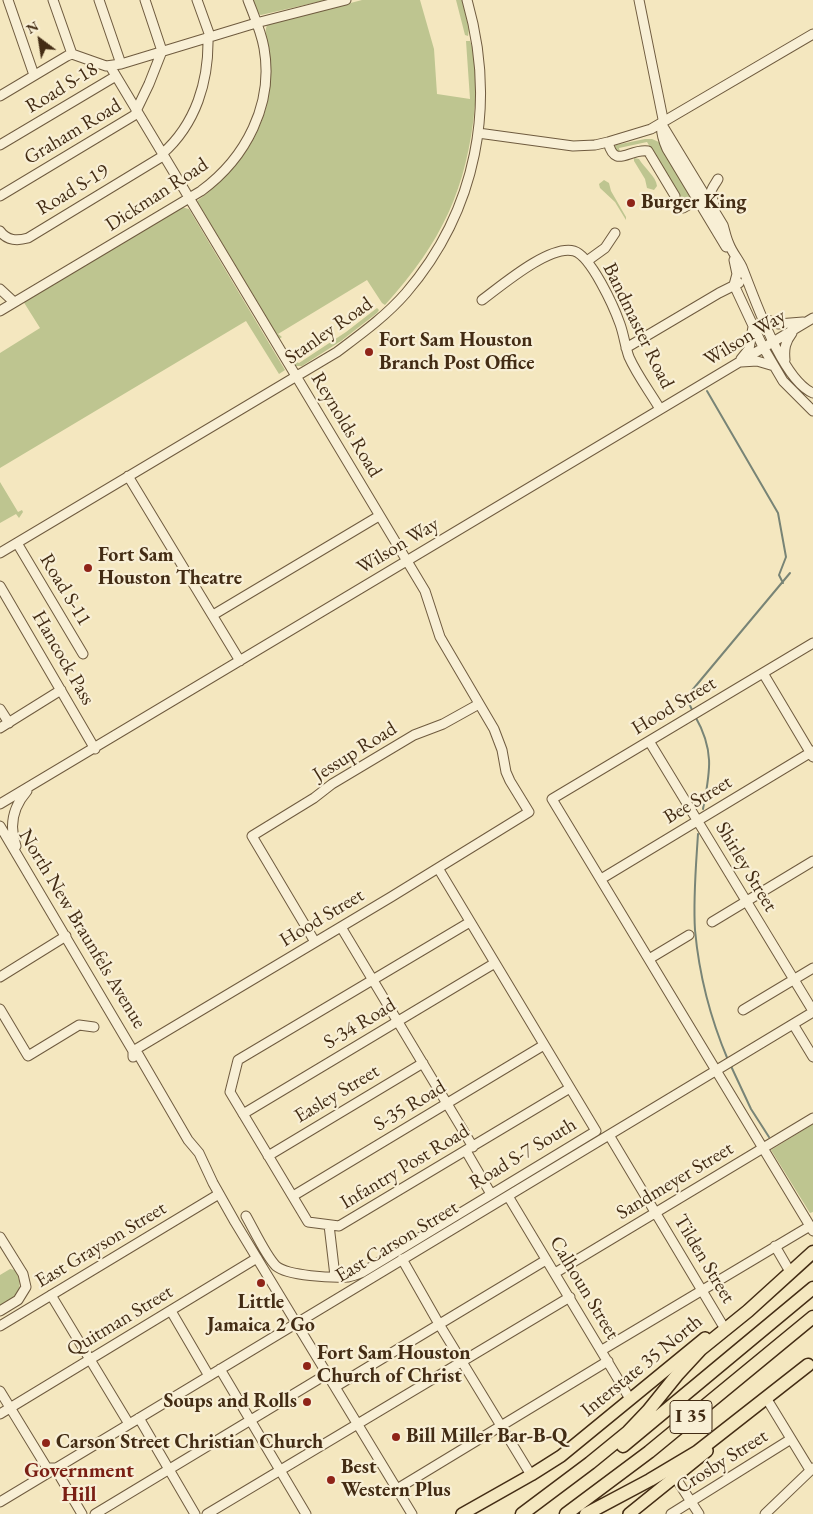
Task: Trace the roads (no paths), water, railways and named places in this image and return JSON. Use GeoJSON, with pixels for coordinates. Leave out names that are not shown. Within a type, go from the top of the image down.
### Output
{"type":"FeatureCollection","features":[{"type":"Feature","properties":{"kind":"highway"},"geometry":{"type":"LineString","coordinates":[[522,1514],[628,1432],[702,1349],[748,1311],[813,1251]]}},
{"type":"Feature","properties":{"kind":"highway","name":"I 35"},"geometry":{"type":"LineString","coordinates":[[529,1514],[626,1444],[811,1290]]}},
{"type":"Feature","properties":{"kind":"highway","name":"I 35"},"geometry":{"type":"LineString","coordinates":[[566,1514],[649,1452],[813,1317]]}},
{"type":"Feature","properties":{"kind":"highway"},"geometry":{"type":"LineString","coordinates":[[586,1514],[650,1480],[697,1452],[810,1363]]}},
{"type":"Feature","properties":{"kind":"main road","name":"Interstate 35 North"},"geometry":{"type":"LineString","coordinates":[[462,1514],[561,1456],[813,1251]]}},
{"type":"Feature","properties":{"kind":"main road"},"geometry":{"type":"LineString","coordinates":[[629,1514],[768,1401],[810,1363]]}},
{"type":"Feature","properties":{"kind":"street"},"geometry":{"type":"LineString","coordinates":[[8,0],[34,75]]}},
{"type":"Feature","properties":{"kind":"street"},"geometry":{"type":"LineString","coordinates":[[53,0],[72,54]]}},
{"type":"Feature","properties":{"kind":"street"},"geometry":{"type":"LineString","coordinates":[[98,0],[120,64]]}},
{"type":"Feature","properties":{"kind":"street"},"geometry":{"type":"LineString","coordinates":[[144,0],[162,50]]}},
{"type":"Feature","properties":{"kind":"street"},"geometry":{"type":"LineString","coordinates":[[197,0],[209,37]]}},
{"type":"Feature","properties":{"kind":"street","name":"Dickman Road"},"geometry":{"type":"LineString","coordinates":[[0,311],[207,186],[224,172],[243,149],[256,122],[262,101],[265,78],[264,48],[248,0]]}},
{"type":"Feature","properties":{"kind":"street"},"geometry":{"type":"LineString","coordinates":[[0,96],[72,54],[110,66],[256,23],[346,0]]}},
{"type":"Feature","properties":{"kind":"street","name":"Stanley Road"},"geometry":{"type":"LineString","coordinates":[[0,553],[337,352],[370,328],[396,304],[421,273],[441,243],[460,202],[473,164],[481,103],[481,69],[467,0]]}},
{"type":"Feature","properties":{"kind":"street"},"geometry":{"type":"LineString","coordinates":[[639,0],[663,119],[661,134],[666,149],[733,258],[737,274],[734,285],[763,348],[788,386],[813,411]]}},
{"type":"Feature","properties":{"kind":"street"},"geometry":{"type":"LineString","coordinates":[[478,133],[573,146],[608,142],[651,129],[813,34]]}},
{"type":"Feature","properties":{"kind":"street","name":"Road S-19"},"geometry":{"type":"LineString","coordinates":[[0,231],[5,236],[14,240],[28,238],[163,155],[186,127],[197,105],[205,81],[209,37]]}},
{"type":"Feature","properties":{"kind":"street","name":"Graham Road"},"geometry":{"type":"LineString","coordinates":[[0,196],[137,112],[150,84],[162,50]]}},
{"type":"Feature","properties":{"kind":"street","name":"Reynolds Road"},"geometry":{"type":"LineString","coordinates":[[110,66],[424,591],[440,637],[498,739],[510,781],[528,812]]}},
{"type":"Feature","properties":{"kind":"street","name":"Road S-18"},"geometry":{"type":"LineString","coordinates":[[0,145],[116,76]]}},
{"type":"Feature","properties":{"kind":"street"},"geometry":{"type":"LineString","coordinates":[[661,123],[723,225]]}},
{"type":"Feature","properties":{"kind":"street"},"geometry":{"type":"LineString","coordinates":[[608,142],[614,156],[620,157],[644,150],[648,151],[676,196]]}},
{"type":"Feature","properties":{"kind":"street"},"geometry":{"type":"LineString","coordinates":[[695,178],[703,183],[718,179],[710,195],[722,216],[728,243],[785,363],[799,384],[813,393]]}},
{"type":"Feature","properties":{"kind":"street"},"geometry":{"type":"LineString","coordinates":[[683,208],[697,200]]}},
{"type":"Feature","properties":{"kind":"street"},"geometry":{"type":"LineString","coordinates":[[587,261],[605,248],[615,233]]}},
{"type":"Feature","properties":{"kind":"street","name":"Bandmaster Road"},"geometry":{"type":"LineString","coordinates":[[482,300],[542,258],[554,253],[574,251],[583,256],[611,302],[622,329],[630,358],[660,410]]}},
{"type":"Feature","properties":{"kind":"street"},"geometry":{"type":"LineString","coordinates":[[626,348],[734,285],[746,280]]}},
{"type":"Feature","properties":{"kind":"street"},"geometry":{"type":"LineString","coordinates":[[0,289],[14,302]]}},
{"type":"Feature","properties":{"kind":"street"},"geometry":{"type":"LineString","coordinates":[[763,318],[778,324],[811,319]]}},
{"type":"Feature","properties":{"kind":"street","name":"Wilson Way"},"geometry":{"type":"LineString","coordinates":[[0,804],[811,319]]}},
{"type":"Feature","properties":{"kind":"street"},"geometry":{"type":"LineString","coordinates":[[738,363],[749,349],[753,327]]}},
{"type":"Feature","properties":{"kind":"street"},"geometry":{"type":"LineString","coordinates":[[785,363],[784,348],[786,341],[795,329]]}},
{"type":"Feature","properties":{"kind":"street"},"geometry":{"type":"LineString","coordinates":[[738,363],[757,361],[774,366]]}},
{"type":"Feature","properties":{"kind":"street"},"geometry":{"type":"LineString","coordinates":[[128,476],[240,661]]}},
{"type":"Feature","properties":{"kind":"street"},"geometry":{"type":"LineString","coordinates":[[213,615],[379,516]]}},
{"type":"Feature","properties":{"kind":"street","name":"Road S-11"},"geometry":{"type":"LineString","coordinates":[[17,543],[83,654]]}},
{"type":"Feature","properties":{"kind":"street","name":"Hancock Pass"},"geometry":{"type":"LineString","coordinates":[[0,586],[95,748]]}},
{"type":"Feature","properties":{"kind":"street","name":"Hood Street"},"geometry":{"type":"LineString","coordinates":[[601,879],[552,799],[813,643]]}},
{"type":"Feature","properties":{"kind":"street"},"geometry":{"type":"LineString","coordinates":[[763,673],[812,753]]}},
{"type":"Feature","properties":{"kind":"street"},"geometry":{"type":"LineString","coordinates":[[0,728],[61,690]]}},
{"type":"Feature","properties":{"kind":"street","name":"Jessup Road"},"geometry":{"type":"LineString","coordinates":[[315,942],[252,836],[314,798],[332,784],[414,735],[456,718],[479,704]]}},
{"type":"Feature","properties":{"kind":"street"},"geometry":{"type":"LineString","coordinates":[[0,709],[9,723]]}},
{"type":"Feature","properties":{"kind":"street","name":"Shirley Street"},"geometry":{"type":"LineString","coordinates":[[649,741],[813,1012]]}},
{"type":"Feature","properties":{"kind":"street","name":"Bee Street"},"geometry":{"type":"LineString","coordinates":[[601,879],[812,753]]}},
{"type":"Feature","properties":{"kind":"street"},"geometry":{"type":"LineString","coordinates":[[26,870],[15,844],[12,828],[16,808],[21,798],[31,786]]}},
{"type":"Feature","properties":{"kind":"street","name":"Hood Street"},"geometry":{"type":"LineString","coordinates":[[133,1051],[528,812]]}},
{"type":"Feature","properties":{"kind":"street","name":"North New Braunfels Avenue"},"geometry":{"type":"LineString","coordinates":[[0,826],[204,1175],[213,1183],[412,1514]]}},
{"type":"Feature","properties":{"kind":"street"},"geometry":{"type":"LineString","coordinates":[[712,922],[813,861]]}},
{"type":"Feature","properties":{"kind":"street"},"geometry":{"type":"LineString","coordinates":[[438,868],[570,1088]]}},
{"type":"Feature","properties":{"kind":"street"},"geometry":{"type":"LineString","coordinates":[[601,879],[763,1147],[808,1229],[775,1246],[602,1350]]}},
{"type":"Feature","properties":{"kind":"street","name":"Infantry Post Road"},"geometry":{"type":"LineString","coordinates":[[470,922],[238,1060],[230,1092],[268,1156],[308,1222],[342,1225],[570,1088]]}},
{"type":"Feature","properties":{"kind":"street"},"geometry":{"type":"LineString","coordinates":[[341,926],[448,1104],[491,1194]]}},
{"type":"Feature","properties":{"kind":"street"},"geometry":{"type":"LineString","coordinates":[[649,959],[689,935]]}},
{"type":"Feature","properties":{"kind":"street"},"geometry":{"type":"LineString","coordinates":[[0,977],[66,936]]}},
{"type":"Feature","properties":{"kind":"street","name":"S-34 Road"},"geometry":{"type":"LineString","coordinates":[[243,1114],[495,963]]}},
{"type":"Feature","properties":{"kind":"street"},"geometry":{"type":"LineString","coordinates":[[744,1010],[813,968]]}},
{"type":"Feature","properties":{"kind":"street"},"geometry":{"type":"LineString","coordinates":[[0,1010],[28,1056],[79,1025],[94,1027]]}},
{"type":"Feature","properties":{"kind":"street","name":"East Carson Street"},"geometry":{"type":"LineString","coordinates":[[0,1502],[813,1012]]}},
{"type":"Feature","properties":{"kind":"street"},"geometry":{"type":"LineString","coordinates":[[793,1024],[813,1057]]}},
{"type":"Feature","properties":{"kind":"street","name":"S-35 Road"},"geometry":{"type":"LineString","coordinates":[[293,1196],[544,1046]]}},
{"type":"Feature","properties":{"kind":"street","name":"Easley Street"},"geometry":{"type":"LineString","coordinates":[[268,1156],[423,1063]]}},
{"type":"Feature","properties":{"kind":"street","name":"Road S-7 South"},"geometry":{"type":"LineString","coordinates":[[246,1216],[271,1258],[280,1268],[303,1274],[349,1277],[363,1272],[596,1131],[570,1088]]}},
{"type":"Feature","properties":{"kind":"street","name":"Sandmeyer Street"},"geometry":{"type":"LineString","coordinates":[[555,1273],[813,1118]]}},
{"type":"Feature","properties":{"kind":"street","name":"Tilden Street"},"geometry":{"type":"LineString","coordinates":[[609,1135],[722,1324]]}},
{"type":"Feature","properties":{"kind":"street","name":"East Grayson Street"},"geometry":{"type":"LineString","coordinates":[[0,1326],[219,1194]]}},
{"type":"Feature","properties":{"kind":"street","name":"Calhoun Street"},"geometry":{"type":"LineString","coordinates":[[508,1196],[630,1399]]}},
{"type":"Feature","properties":{"kind":"street"},"geometry":{"type":"LineString","coordinates":[[330,1225],[334,1276]]}},
{"type":"Feature","properties":{"kind":"street"},"geometry":{"type":"LineString","coordinates":[[0,1237],[23,1274],[25,1288],[18,1300],[0,1311]]}},
{"type":"Feature","properties":{"kind":"street"},"geometry":{"type":"LineString","coordinates":[[775,1246],[789,1270]]}},
{"type":"Feature","properties":{"kind":"street","name":"Quitman Street"},"geometry":{"type":"LineString","coordinates":[[0,1414],[257,1258]]}},
{"type":"Feature","properties":{"kind":"street"},"geometry":{"type":"LineString","coordinates":[[402,1259],[439,1324],[531,1475]]}},
{"type":"Feature","properties":{"kind":"street"},"geometry":{"type":"LineString","coordinates":[[335,1387],[546,1260]]}},
{"type":"Feature","properties":{"kind":"street"},"geometry":{"type":"LineString","coordinates":[[52,1295],[129,1424]]}},
{"type":"Feature","properties":{"kind":"street"},"geometry":{"type":"LineString","coordinates":[[207,1514],[570,1297]]}},
{"type":"Feature","properties":{"kind":"street"},"geometry":{"type":"LineString","coordinates":[[171,1311],[209,1376]]}},
{"type":"Feature","properties":{"kind":"street"},"geometry":{"type":"LineString","coordinates":[[397,1489],[608,1361]]}},
{"type":"Feature","properties":{"kind":"street"},"geometry":{"type":"LineString","coordinates":[[220,1369],[306,1514]]}},
{"type":"Feature","properties":{"kind":"street"},"geometry":{"type":"LineString","coordinates":[[95,1514],[327,1374]]}},
{"type":"Feature","properties":{"kind":"street"},"geometry":{"type":"LineString","coordinates":[[0,1391],[47,1468],[55,1468],[82,1514]]}},
{"type":"Feature","properties":{"kind":"street"},"geometry":{"type":"LineString","coordinates":[[765,1514],[812,1469],[768,1401]]}},
{"type":"Feature","properties":{"kind":"street"},"geometry":{"type":"LineString","coordinates":[[139,1418],[195,1514]]}},
{"type":"Feature","properties":{"kind":"street","name":"Crosby Street"},"geometry":{"type":"LineString","coordinates":[[671,1514],[791,1439]]}},
{"type":"Feature","properties":{"kind":"street"},"geometry":{"type":"LineString","coordinates":[[675,1477],[699,1514]]}},
{"type":"Feature","properties":{"kind":"waterway"},"geometry":{"type":"LineString","coordinates":[[707,391],[778,513],[786,557],[779,575],[783,583]]}},
{"type":"Feature","properties":{"kind":"waterway"},"geometry":{"type":"LineString","coordinates":[[693,712],[687,699],[689,694],[790,573]]}},
{"type":"Feature","properties":{"kind":"waterway"},"geometry":{"type":"LineString","coordinates":[[695,716],[706,740],[709,762],[708,784],[703,809]]}},
{"type":"Feature","properties":{"kind":"waterway"},"geometry":{"type":"LineString","coordinates":[[698,834],[694,906],[699,963],[716,1029],[728,1060]]}},
{"type":"Feature","properties":{"kind":"waterway"},"geometry":{"type":"LineString","coordinates":[[730,1064],[751,1109],[769,1137]]}},
{"type":"Feature","properties":{"kind":"place","name":"Burger King"},"geometry":{"type":"Point","coordinates":[631,203]}},
{"type":"Feature","properties":{"kind":"place","name":"Fort Sam Houston Branch Post Office"},"geometry":{"type":"Point","coordinates":[369,352]}},
{"type":"Feature","properties":{"kind":"place","name":"Fort Sam Houston Theatre"},"geometry":{"type":"Point","coordinates":[88,568]}},
{"type":"Feature","properties":{"kind":"place","name":"Little Jamaica 2 Go"},"geometry":{"type":"Point","coordinates":[261,1283]}},
{"type":"Feature","properties":{"kind":"place","name":"Fort Sam Houston Church of Christ"},"geometry":{"type":"Point","coordinates":[307,1366]}},
{"type":"Feature","properties":{"kind":"place","name":"Soups and Rolls"},"geometry":{"type":"Point","coordinates":[307,1402]}},
{"type":"Feature","properties":{"kind":"place","name":"Bill Miller Bar-B-Q"},"geometry":{"type":"Point","coordinates":[396,1437]}},
{"type":"Feature","properties":{"kind":"place","name":"Carson Street Christian Church"},"geometry":{"type":"Point","coordinates":[46,1443]}},
{"type":"Feature","properties":{"kind":"place","name":"Best Western Plus"},"geometry":{"type":"Point","coordinates":[331,1480]}},
{"type":"Feature","properties":{"kind":"district","name":"Government Hill"},"geometry":{"type":"Point","coordinates":[79,1483]}}]}
